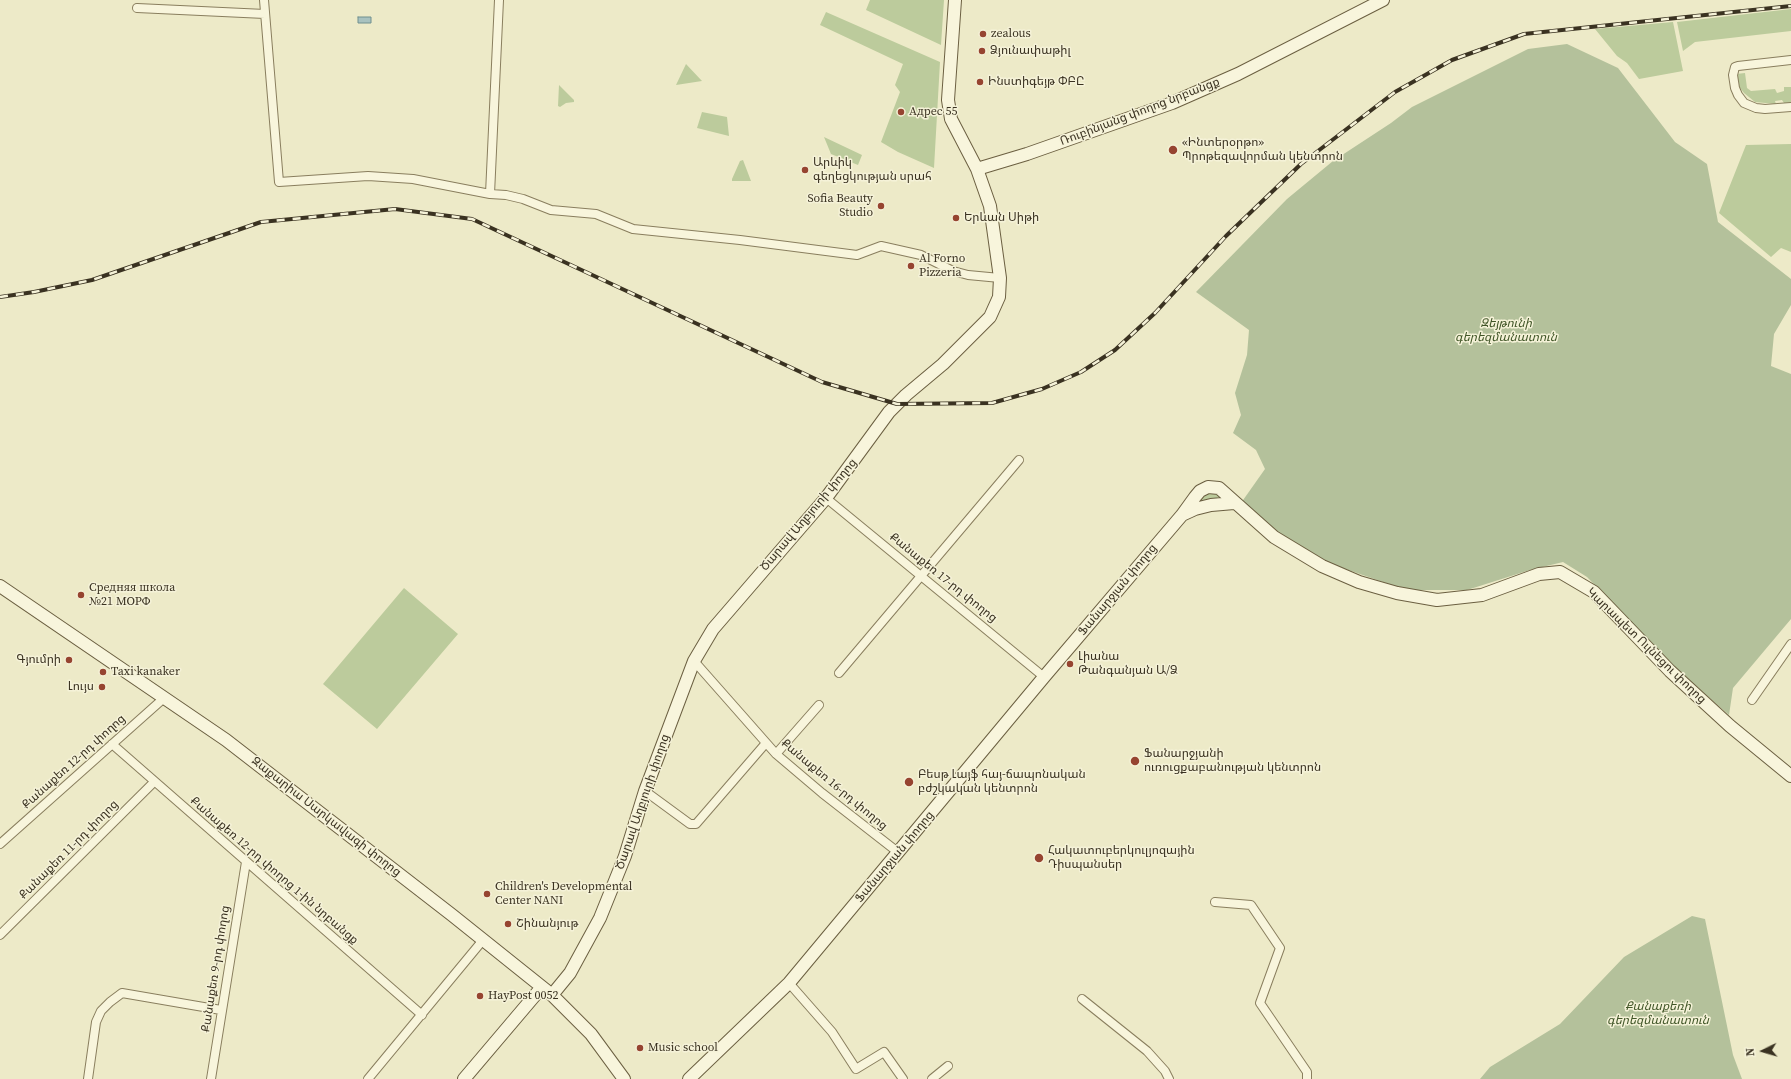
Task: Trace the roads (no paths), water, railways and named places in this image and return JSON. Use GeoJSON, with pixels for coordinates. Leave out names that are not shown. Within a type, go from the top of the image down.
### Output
{"type":"FeatureCollection","features":[{"type":"Feature","properties":{"kind":"street"},"geometry":{"type":"LineString","coordinates":[[264,0],[279,182],[368,176],[413,179],[490,194],[506,195],[522,199],[551,210],[596,214],[634,229],[740,240],[857,255],[881,246],[921,255],[953,271],[968,275],[1000,278]]}},
{"type":"Feature","properties":{"kind":"street"},"geometry":{"type":"LineString","coordinates":[[490,194],[499,0]]}},
{"type":"Feature","properties":{"kind":"street","name":"Ծարավ Աղբյուրի փողոց"},"geometry":{"type":"LineString","coordinates":[[552,995],[570,973],[600,918],[624,856],[645,790],[694,661],[713,629],[826,498],[878,429],[881,422],[896,404],[943,364],[990,317],[999,297],[1000,278],[990,206],[977,168],[952,119],[948,100],[955,0]]}},
{"type":"Feature","properties":{"kind":"street","name":"Ռուբինյանց փողոց նրբանցք"},"geometry":{"type":"LineString","coordinates":[[977,168],[1027,154],[1172,103],[1238,74],[1383,0]]}},
{"type":"Feature","properties":{"kind":"street"},"geometry":{"type":"LineString","coordinates":[[138,8],[265,14]]}},
{"type":"Feature","properties":{"kind":"street"},"geometry":{"type":"LineString","coordinates":[[1791,60],[1738,66],[1735,67],[1733,75],[1735,88],[1744,103],[1756,108],[1765,109],[1791,107]]}},
{"type":"Feature","properties":{"kind":"street"},"geometry":{"type":"LineString","coordinates":[[839,673],[1018,460]]}},
{"type":"Feature","properties":{"kind":"street","name":"Ֆանարջյան փողոց"},"geometry":{"type":"LineString","coordinates":[[689,1079],[789,982],[1044,677],[1182,515],[1197,494],[1208,487],[1219,488],[1234,503],[1274,537],[1322,566],[1359,582],[1397,593],[1437,600],[1482,595]]}},
{"type":"Feature","properties":{"kind":"street","name":"Քանաքեռ 17-րդ փողոց"},"geometry":{"type":"LineString","coordinates":[[826,498],[1044,677]]}},
{"type":"Feature","properties":{"kind":"street","name":"Ֆանարջյան փողոց"},"geometry":{"type":"LineString","coordinates":[[1182,515],[1195,509],[1211,505],[1234,503]]}},
{"type":"Feature","properties":{"kind":"street","name":"Կարապետ Ուլնեցու փողոց"},"geometry":{"type":"LineString","coordinates":[[1482,595],[1539,574],[1560,572],[1573,579],[1594,592],[1670,671],[1730,726],[1791,776]]}},
{"type":"Feature","properties":{"kind":"street","name":"Զաքարիա Սարկավագի փողոց"},"geometry":{"type":"LineString","coordinates":[[0,586],[226,740],[483,940],[552,995],[591,1034],[624,1079]]}},
{"type":"Feature","properties":{"kind":"street"},"geometry":{"type":"LineString","coordinates":[[1752,700],[1791,644]]}},
{"type":"Feature","properties":{"kind":"street","name":"Քանաքեռ 16-րդ փողոց"},"geometry":{"type":"LineString","coordinates":[[694,661],[776,754],[822,793],[898,853]]}},
{"type":"Feature","properties":{"kind":"street","name":"Քանաքեռ 12-րդ փողոց"},"geometry":{"type":"LineString","coordinates":[[0,844],[164,698]]}},
{"type":"Feature","properties":{"kind":"street"},"geometry":{"type":"LineString","coordinates":[[776,754],[819,705]]}},
{"type":"Feature","properties":{"kind":"street"},"geometry":{"type":"LineString","coordinates":[[645,790],[690,824],[696,824],[766,743]]}},
{"type":"Feature","properties":{"kind":"street","name":"Քանաքեռ 12-րդ փողոց 1-ին նրբանցք"},"geometry":{"type":"LineString","coordinates":[[112,744],[422,1015]]}},
{"type":"Feature","properties":{"kind":"street","name":"Քանաքեռ 11-րդ փողոց"},"geometry":{"type":"LineString","coordinates":[[0,935],[154,782]]}},
{"type":"Feature","properties":{"kind":"street","name":"Քանաքեռ 9-րդ փողոց"},"geometry":{"type":"LineString","coordinates":[[211,1079],[246,862]]}},
{"type":"Feature","properties":{"kind":"street"},"geometry":{"type":"LineString","coordinates":[[1215,902],[1251,905],[1280,948],[1260,1003],[1307,1072],[1307,1079]]}},
{"type":"Feature","properties":{"kind":"street"},"geometry":{"type":"LineString","coordinates":[[368,1079],[483,940]]}},
{"type":"Feature","properties":{"kind":"street"},"geometry":{"type":"LineString","coordinates":[[789,982],[832,1032],[856,1069],[884,1052],[903,1079]]}},
{"type":"Feature","properties":{"kind":"street"},"geometry":{"type":"LineString","coordinates":[[464,1079],[542,987]]}},
{"type":"Feature","properties":{"kind":"street"},"geometry":{"type":"LineString","coordinates":[[88,1079],[96,1022],[101,1011],[122,993],[222,1010]]}},
{"type":"Feature","properties":{"kind":"street"},"geometry":{"type":"LineString","coordinates":[[1082,999],[1147,1051],[1165,1071],[1170,1079]]}},
{"type":"Feature","properties":{"kind":"street"},"geometry":{"type":"LineString","coordinates":[[932,1079],[948,1066]]}},
{"type":"Feature","properties":{"kind":"water"},"geometry":{"type":"Polygon","coordinates":[[[358,17],[371,17],[371,23],[358,23],[358,17]]]}},
{"type":"Feature","properties":{"kind":"railway"},"geometry":{"type":"LineString","coordinates":[[0,297],[34,292],[92,280],[261,222],[395,209],[472,219],[822,382],[897,404],[992,403],[1042,389],[1081,372],[1115,350],[1155,313],[1226,236],[1301,164],[1395,92],[1452,60],[1524,34],[1791,6]]}},
{"type":"Feature","properties":{"kind":"place","name":"zealous"},"geometry":{"type":"Point","coordinates":[983,34]}},
{"type":"Feature","properties":{"kind":"place","name":"Ձյունափաթիլ"},"geometry":{"type":"Point","coordinates":[982,51]}},
{"type":"Feature","properties":{"kind":"place","name":"Ինստիգեյթ ՓԲԸ"},"geometry":{"type":"Point","coordinates":[980,82]}},
{"type":"Feature","properties":{"kind":"place","name":"Адрес 55"},"geometry":{"type":"Point","coordinates":[901,112]}},
{"type":"Feature","properties":{"kind":"place","name":"«Ինտերօրթո» Պրոթեզավորման կենտրոն"},"geometry":{"type":"Point","coordinates":[1173,150]}},
{"type":"Feature","properties":{"kind":"place","name":"Արևիկ գեղեցկության սրահ"},"geometry":{"type":"Point","coordinates":[805,170]}},
{"type":"Feature","properties":{"kind":"place","name":"Sofia Beauty Studio"},"geometry":{"type":"Point","coordinates":[881,206]}},
{"type":"Feature","properties":{"kind":"place","name":"Երևան Սիթի"},"geometry":{"type":"Point","coordinates":[956,218]}},
{"type":"Feature","properties":{"kind":"place","name":"Al Forno Pizzeria"},"geometry":{"type":"Point","coordinates":[911,266]}},
{"type":"Feature","properties":{"kind":"place","name":"Средняя школа №21 МОРФ"},"geometry":{"type":"Point","coordinates":[81,595]}},
{"type":"Feature","properties":{"kind":"place","name":"Գյումրի"},"geometry":{"type":"Point","coordinates":[69,660]}},
{"type":"Feature","properties":{"kind":"place","name":"Լիանա Թանգանյան Ա/Ձ"},"geometry":{"type":"Point","coordinates":[1070,664]}},
{"type":"Feature","properties":{"kind":"place","name":"Taxi kanaker"},"geometry":{"type":"Point","coordinates":[103,672]}},
{"type":"Feature","properties":{"kind":"place","name":"Լույս"},"geometry":{"type":"Point","coordinates":[102,687]}},
{"type":"Feature","properties":{"kind":"place","name":"Ֆանարջյանի ուռուցքաբանության կենտրոն"},"geometry":{"type":"Point","coordinates":[1135,761]}},
{"type":"Feature","properties":{"kind":"place","name":"Բեսթ Լայֆ հայ-ճապոնական բժշկական կենտրոն"},"geometry":{"type":"Point","coordinates":[909,782]}},
{"type":"Feature","properties":{"kind":"place","name":"Հակատուբերկուլյոզային Դիսպանսեր"},"geometry":{"type":"Point","coordinates":[1039,858]}},
{"type":"Feature","properties":{"kind":"place","name":"Children's Developmental Center NANI"},"geometry":{"type":"Point","coordinates":[487,894]}},
{"type":"Feature","properties":{"kind":"place","name":"Շինանյութ"},"geometry":{"type":"Point","coordinates":[508,924]}},
{"type":"Feature","properties":{"kind":"place","name":"HayPost 0052"},"geometry":{"type":"Point","coordinates":[480,996]}},
{"type":"Feature","properties":{"kind":"place","name":"Music school"},"geometry":{"type":"Point","coordinates":[640,1048]}},
{"type":"Feature","properties":{"kind":"park label","name":"Զեյթունի գերեզմանատուն"},"geometry":{"type":"Point","coordinates":[1506,331]}},
{"type":"Feature","properties":{"kind":"park label","name":"Քանաքեռի գերեզմանատուն"},"geometry":{"type":"Point","coordinates":[1658,1014]}}]}
